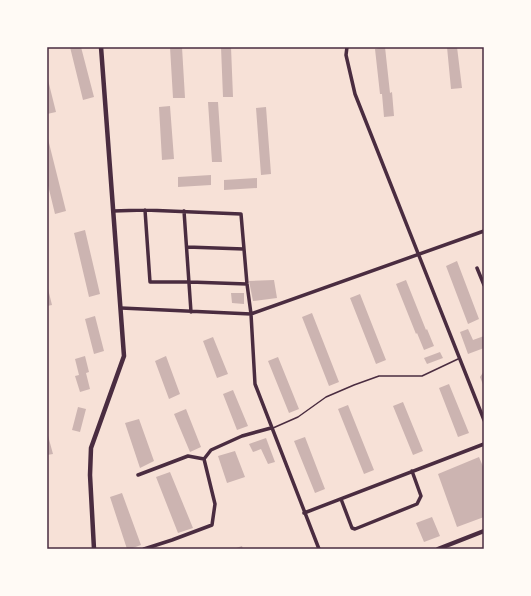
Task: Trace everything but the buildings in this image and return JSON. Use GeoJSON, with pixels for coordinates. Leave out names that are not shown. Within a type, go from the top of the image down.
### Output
{"type":"FeatureCollection","features":[{"type":"Feature","properties":{"kind":"street"},"geometry":{"type":"LineString","coordinates":[[94,549],[90,475],[91,448],[124,356],[101,47]]}},
{"type":"Feature","properties":{"kind":"street"},"geometry":{"type":"LineString","coordinates":[[347,47],[346,55],[355,94],[484,420]]}},
{"type":"Feature","properties":{"kind":"street"},"geometry":{"type":"LineString","coordinates":[[113,211],[145,210],[241,214],[255,384],[319,549]]}},
{"type":"Feature","properties":{"kind":"street"},"geometry":{"type":"LineString","coordinates":[[145,210],[150,282],[247,284]]}},
{"type":"Feature","properties":{"kind":"street"},"geometry":{"type":"LineString","coordinates":[[184,211],[191,312]]}},
{"type":"Feature","properties":{"kind":"street"},"geometry":{"type":"LineString","coordinates":[[121,308],[250,314],[484,230]]}},
{"type":"Feature","properties":{"kind":"street"},"geometry":{"type":"LineString","coordinates":[[187,247],[244,249]]}},
{"type":"Feature","properties":{"kind":"street"},"geometry":{"type":"LineString","coordinates":[[478,268],[484,285]]}},
{"type":"Feature","properties":{"kind":"street"},"geometry":{"type":"LineString","coordinates":[[204,459],[211,450],[242,436],[272,428]]}},
{"type":"Feature","properties":{"kind":"street"},"geometry":{"type":"LineString","coordinates":[[304,513],[484,444]]}},
{"type":"Feature","properties":{"kind":"street"},"geometry":{"type":"LineString","coordinates":[[138,475],[188,456],[204,459]]}},
{"type":"Feature","properties":{"kind":"street"},"geometry":{"type":"LineString","coordinates":[[144,549],[212,525],[215,504],[204,459]]}},
{"type":"Feature","properties":{"kind":"street"},"geometry":{"type":"LineString","coordinates":[[341,499],[352,528],[355,529],[417,504],[421,496],[412,471]]}},
{"type":"Feature","properties":{"kind":"street"},"geometry":{"type":"LineString","coordinates":[[438,549],[484,531]]}},
{"type":"Feature","properties":{"kind":"lane"},"geometry":{"type":"LineString","coordinates":[[272,428],[298,417],[326,397],[354,385],[379,376],[422,376],[460,358]]}}]}
